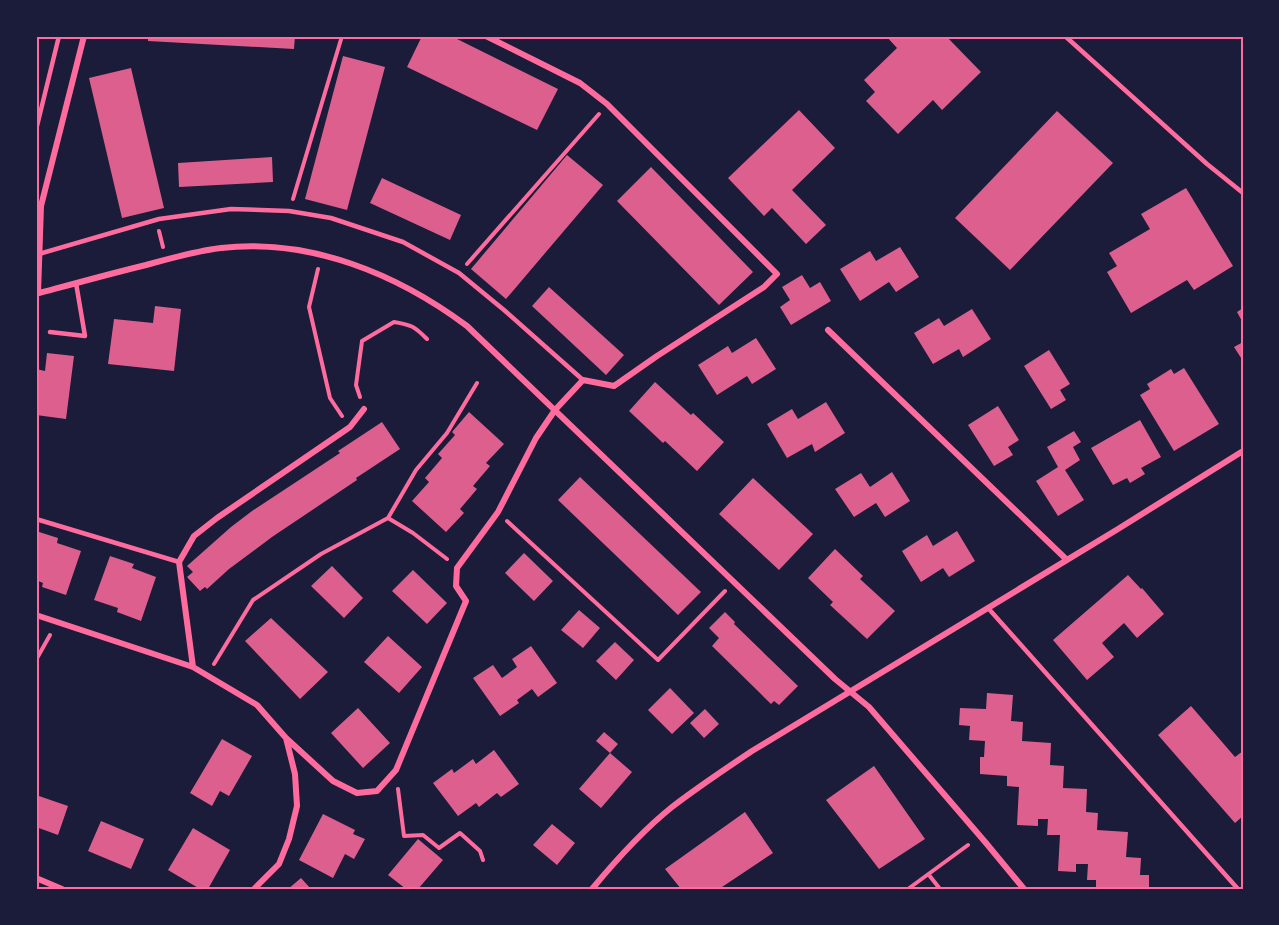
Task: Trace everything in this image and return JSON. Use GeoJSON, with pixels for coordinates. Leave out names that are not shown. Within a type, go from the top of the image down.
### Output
{"type":"FeatureCollection","features":[{"type":"Feature","properties":{"kind":"street"},"geometry":{"type":"LineString","coordinates":[[84,36],[41,206],[37,293],[190,254],[223,248],[261,247],[321,255],[364,267],[418,293],[467,326],[835,679],[869,707],[1024,889]]}},
{"type":"Feature","properties":{"kind":"street"},"geometry":{"type":"LineString","coordinates":[[36,615],[193,667],[257,705],[286,738],[333,781],[357,793],[377,790],[396,770],[466,601],[456,586],[457,568],[498,512],[537,438],[555,410],[583,380],[614,386],[764,287],[777,274],[608,104],[580,83],[486,36]]}},
{"type":"Feature","properties":{"kind":"street"},"geometry":{"type":"LineString","coordinates":[[828,330],[1067,560]]}},
{"type":"Feature","properties":{"kind":"street"},"geometry":{"type":"LineString","coordinates":[[193,667],[179,562],[194,536],[350,427],[364,409]]}},
{"type":"Feature","properties":{"kind":"street"},"geometry":{"type":"LineString","coordinates":[[592,889],[615,861],[650,827],[706,781],[1243,451]]}},
{"type":"Feature","properties":{"kind":"street"},"geometry":{"type":"LineString","coordinates":[[254,889],[279,864],[289,839],[297,806],[295,774],[286,738]]}},
{"type":"Feature","properties":{"kind":"street"},"geometry":{"type":"LineString","coordinates":[[36,878],[62,889]]}},
{"type":"Feature","properties":{"kind":"lane"},"geometry":{"type":"LineString","coordinates":[[36,130],[59,36],[57,36]]}},
{"type":"Feature","properties":{"kind":"lane"},"geometry":{"type":"LineString","coordinates":[[1065,36],[1207,164],[1243,193]]}},
{"type":"Feature","properties":{"kind":"lane"},"geometry":{"type":"LineString","coordinates":[[39,254],[159,219],[231,208],[289,211],[330,218],[403,242],[459,273],[583,380]]}},
{"type":"Feature","properties":{"kind":"lane"},"geometry":{"type":"LineString","coordinates":[[50,332],[85,336],[76,283]]}},
{"type":"Feature","properties":{"kind":"lane"},"geometry":{"type":"LineString","coordinates":[[36,519],[179,562]]}},
{"type":"Feature","properties":{"kind":"lane"},"geometry":{"type":"LineString","coordinates":[[988,608],[1238,889]]}},
{"type":"Feature","properties":{"kind":"path"},"geometry":{"type":"LineString","coordinates":[[289,211],[342,36]]}},
{"type":"Feature","properties":{"kind":"path"},"geometry":{"type":"LineString","coordinates":[[459,273],[608,104]]}},
{"type":"Feature","properties":{"kind":"path"},"geometry":{"type":"LineString","coordinates":[[321,255],[309,308],[330,398],[350,427]]}},
{"type":"Feature","properties":{"kind":"path"},"geometry":{"type":"LineString","coordinates":[[364,409],[356,385],[362,341],[394,322],[415,327],[427,339]]}},
{"type":"Feature","properties":{"kind":"path"},"geometry":{"type":"LineString","coordinates":[[206,675],[253,600],[321,554],[388,518],[416,470],[447,433],[477,383]]}},
{"type":"Feature","properties":{"kind":"path"},"geometry":{"type":"LineString","coordinates":[[498,512],[658,660],[733,582]]}},
{"type":"Feature","properties":{"kind":"path"},"geometry":{"type":"LineString","coordinates":[[388,518],[413,533],[457,568]]}},
{"type":"Feature","properties":{"kind":"path"},"geometry":{"type":"LineString","coordinates":[[36,660],[58,621]]}},
{"type":"Feature","properties":{"kind":"path"},"geometry":{"type":"LineString","coordinates":[[396,770],[404,836],[423,835],[439,848],[460,833],[480,851],[483,860]]}},
{"type":"Feature","properties":{"kind":"path"},"geometry":{"type":"LineString","coordinates":[[908,889],[980,836]]}},
{"type":"Feature","properties":{"kind":"path"},"geometry":{"type":"LineString","coordinates":[[928,874],[940,889]]}},
{"type":"Feature","properties":{"kind":"building"},"geometry":{"type":"Polygon","coordinates":[[[148,36],[295,36],[294,49],[148,41],[148,36]]]}},
{"type":"Feature","properties":{"kind":"building"},"geometry":{"type":"Polygon","coordinates":[[[422,36],[451,36],[558,89],[537,130],[407,67],[422,36]]]}},
{"type":"Feature","properties":{"kind":"building"},"geometry":{"type":"Polygon","coordinates":[[[886,36],[946,36],[981,72],[942,110],[933,100],[898,134],[866,101],[875,92],[864,80],[897,48],[886,36]]]}},
{"type":"Feature","properties":{"kind":"building"},"geometry":{"type":"Polygon","coordinates":[[[343,56],[385,67],[347,210],[305,199],[343,56]]]}},
{"type":"Feature","properties":{"kind":"building"},"geometry":{"type":"Polygon","coordinates":[[[131,68],[164,208],[122,218],[89,78],[131,68]]]}},
{"type":"Feature","properties":{"kind":"building"},"geometry":{"type":"Polygon","coordinates":[[[799,110],[835,148],[792,190],[826,225],[806,244],[772,208],[764,216],[728,178],[799,110]]]}},
{"type":"Feature","properties":{"kind":"building"},"geometry":{"type":"Polygon","coordinates":[[[1057,111],[1113,163],[1010,270],[955,218],[1057,111]]]}},
{"type":"Feature","properties":{"kind":"building"},"geometry":{"type":"Polygon","coordinates":[[[567,155],[603,185],[506,299],[471,269],[567,155]]]}},
{"type":"Feature","properties":{"kind":"building"},"geometry":{"type":"Polygon","coordinates":[[[272,157],[273,182],[179,187],[178,163],[272,157]]]}},
{"type":"Feature","properties":{"kind":"building"},"geometry":{"type":"Polygon","coordinates":[[[651,167],[753,272],[719,305],[617,201],[651,167]]]}},
{"type":"Feature","properties":{"kind":"building"},"geometry":{"type":"Polygon","coordinates":[[[382,178],[461,215],[450,240],[370,203],[382,178]]]}},
{"type":"Feature","properties":{"kind":"building"},"geometry":{"type":"Polygon","coordinates":[[[1186,188],[1233,266],[1194,290],[1187,280],[1131,313],[1107,272],[1117,266],[1109,253],[1150,229],[1141,214],[1186,188]]]}},
{"type":"Feature","properties":{"kind":"building"},"geometry":{"type":"Polygon","coordinates":[[[900,247],[919,277],[896,292],[889,282],[860,301],[840,269],[870,251],[876,261],[900,247]]]}},
{"type":"Feature","properties":{"kind":"building"},"geometry":{"type":"Polygon","coordinates":[[[802,275],[810,288],[820,282],[831,301],[791,325],[780,307],[790,300],[782,287],[802,275]]]}},
{"type":"Feature","properties":{"kind":"building"},"geometry":{"type":"Polygon","coordinates":[[[549,287],[624,355],[606,375],[532,306],[549,287]]]}},
{"type":"Feature","properties":{"kind":"building"},"geometry":{"type":"Polygon","coordinates":[[[155,306],[181,309],[174,371],[108,364],[114,319],[153,323],[155,306]]]}},
{"type":"Feature","properties":{"kind":"building"},"geometry":{"type":"Polygon","coordinates":[[[1243,308],[1243,323],[1237,312],[1243,308]]]}},
{"type":"Feature","properties":{"kind":"building"},"geometry":{"type":"Polygon","coordinates":[[[972,309],[991,339],[963,357],[959,349],[933,364],[914,333],[939,318],[944,326],[972,309]]]}},
{"type":"Feature","properties":{"kind":"building"},"geometry":{"type":"Polygon","coordinates":[[[756,338],[776,369],[752,384],[747,376],[717,395],[698,365],[728,346],[732,353],[756,338]]]}},
{"type":"Feature","properties":{"kind":"building"},"geometry":{"type":"Polygon","coordinates":[[[1243,342],[1243,361],[1234,347],[1243,342]]]}},
{"type":"Feature","properties":{"kind":"building"},"geometry":{"type":"Polygon","coordinates":[[[1049,350],[1070,384],[1060,390],[1066,400],[1051,409],[1024,366],[1049,350]]]}},
{"type":"Feature","properties":{"kind":"building"},"geometry":{"type":"Polygon","coordinates":[[[47,353],[74,356],[66,419],[36,415],[36,369],[45,371],[47,353]]]}},
{"type":"Feature","properties":{"kind":"building"},"geometry":{"type":"Polygon","coordinates":[[[1184,368],[1219,424],[1174,451],[1140,395],[1150,389],[1147,384],[1171,369],[1174,374],[1184,368]]]}},
{"type":"Feature","properties":{"kind":"building"},"geometry":{"type":"Polygon","coordinates":[[[655,382],[724,442],[697,471],[629,411],[655,382]]]}},
{"type":"Feature","properties":{"kind":"building"},"geometry":{"type":"Polygon","coordinates":[[[826,402],[845,433],[815,452],[812,444],[787,458],[767,424],[792,409],[798,419],[826,402]]]}},
{"type":"Feature","properties":{"kind":"building"},"geometry":{"type":"Polygon","coordinates":[[[998,406],[1019,440],[1008,447],[1013,455],[994,466],[968,425],[998,406]]]}},
{"type":"Feature","properties":{"kind":"building"},"geometry":{"type":"Polygon","coordinates":[[[469,412],[504,444],[486,463],[490,466],[473,486],[477,489],[460,509],[464,513],[446,532],[412,501],[429,482],[425,478],[442,458],[438,454],[455,435],[452,432],[469,412]]]}},
{"type":"Feature","properties":{"kind":"building"},"geometry":{"type":"Polygon","coordinates":[[[1140,420],[1161,457],[1141,468],[1145,474],[1130,483],[1127,478],[1113,485],[1091,448],[1140,420]]]}},
{"type":"Feature","properties":{"kind":"building"},"geometry":{"type":"Polygon","coordinates":[[[382,422],[400,449],[272,537],[229,569],[207,589],[205,587],[200,591],[187,577],[193,572],[187,566],[231,527],[382,422]]]}},
{"type":"Feature","properties":{"kind":"building"},"geometry":{"type":"Polygon","coordinates":[[[1074,431],[1081,442],[1073,447],[1080,460],[1065,470],[1084,500],[1058,516],[1036,481],[1058,467],[1047,447],[1074,431]]]}},
{"type":"Feature","properties":{"kind":"building"},"geometry":{"type":"Polygon","coordinates":[[[892,472],[910,501],[885,517],[876,503],[854,517],[835,489],[861,473],[870,487],[892,472]]]}},
{"type":"Feature","properties":{"kind":"building"},"geometry":{"type":"Polygon","coordinates":[[[580,477],[701,592],[678,615],[558,500],[580,477]]]}},
{"type":"Feature","properties":{"kind":"building"},"geometry":{"type":"Polygon","coordinates":[[[753,478],[813,534],[779,570],[719,514],[753,478]]]}},
{"type":"Feature","properties":{"kind":"building"},"geometry":{"type":"Polygon","coordinates":[[[36,531],[58,538],[57,543],[81,551],[66,595],[42,587],[43,583],[36,580],[36,531]]]}},
{"type":"Feature","properties":{"kind":"building"},"geometry":{"type":"Polygon","coordinates":[[[957,531],[975,561],[949,577],[943,568],[921,582],[902,551],[927,535],[933,546],[957,531]]]}},
{"type":"Feature","properties":{"kind":"building"},"geometry":{"type":"Polygon","coordinates":[[[835,549],[863,576],[860,579],[895,611],[867,639],[830,605],[833,602],[808,578],[835,549]]]}},
{"type":"Feature","properties":{"kind":"building"},"geometry":{"type":"Polygon","coordinates":[[[524,553],[553,581],[534,601],[505,573],[524,553]]]}},
{"type":"Feature","properties":{"kind":"building"},"geometry":{"type":"Polygon","coordinates":[[[110,556],[134,564],[132,568],[156,577],[141,621],[117,612],[118,608],[94,600],[110,556]]]}},
{"type":"Feature","properties":{"kind":"building"},"geometry":{"type":"Polygon","coordinates":[[[332,566],[363,598],[344,618],[311,586],[332,566]]]}},
{"type":"Feature","properties":{"kind":"building"},"geometry":{"type":"Polygon","coordinates":[[[413,570],[447,603],[427,624],[392,591],[413,570]]]}},
{"type":"Feature","properties":{"kind":"building"},"geometry":{"type":"Polygon","coordinates":[[[1128,575],[1164,614],[1137,638],[1124,623],[1102,643],[1114,657],[1087,680],[1053,640],[1128,575]]]}},
{"type":"Feature","properties":{"kind":"building"},"geometry":{"type":"Polygon","coordinates":[[[579,610],[600,628],[583,648],[561,630],[579,610]]]}},
{"type":"Feature","properties":{"kind":"building"},"geometry":{"type":"Polygon","coordinates":[[[725,612],[735,622],[734,624],[798,686],[779,705],[774,701],[771,704],[712,646],[719,638],[709,628],[725,612]]]}},
{"type":"Feature","properties":{"kind":"building"},"geometry":{"type":"Polygon","coordinates":[[[271,618],[328,672],[300,699],[245,641],[271,618]]]}},
{"type":"Feature","properties":{"kind":"building"},"geometry":{"type":"Polygon","coordinates":[[[388,636],[422,667],[399,693],[364,662],[388,636]]]}},
{"type":"Feature","properties":{"kind":"building"},"geometry":{"type":"Polygon","coordinates":[[[615,642],[634,660],[616,680],[596,661],[615,642]]]}},
{"type":"Feature","properties":{"kind":"building"},"geometry":{"type":"Polygon","coordinates":[[[531,646],[557,683],[538,697],[532,689],[517,700],[519,703],[500,716],[473,678],[493,665],[502,678],[517,667],[512,659],[531,646]]]}},
{"type":"Feature","properties":{"kind":"building"},"geometry":{"type":"Polygon","coordinates":[[[670,688],[694,713],[672,734],[648,710],[670,688]]]}},
{"type":"Feature","properties":{"kind":"building"},"geometry":{"type":"Polygon","coordinates":[[[987,693],[1013,695],[1011,721],[1023,722],[1022,741],[1051,743],[1050,765],[1064,766],[1063,788],[1087,789],[1086,812],[1098,813],[1097,830],[1128,832],[1126,857],[1141,858],[1140,875],[1149,875],[1149,889],[1096,889],[1096,880],[1087,880],[1088,864],[1076,864],[1076,872],[1058,871],[1060,835],[1047,835],[1048,819],[1038,819],[1038,826],[1017,825],[1019,787],[1007,786],[1007,776],[980,774],[980,757],[984,757],[985,741],[969,740],[970,726],[959,725],[960,708],[986,709],[987,693]]]}},
{"type":"Feature","properties":{"kind":"building"},"geometry":{"type":"Polygon","coordinates":[[[1191,706],[1235,757],[1243,751],[1243,816],[1235,823],[1158,735],[1191,706]]]}},
{"type":"Feature","properties":{"kind":"building"},"geometry":{"type":"Polygon","coordinates":[[[358,708],[390,743],[363,768],[331,733],[358,708]]]}},
{"type":"Feature","properties":{"kind":"building"},"geometry":{"type":"Polygon","coordinates":[[[705,709],[719,724],[704,738],[690,723],[705,709]]]}},
{"type":"Feature","properties":{"kind":"building"},"geometry":{"type":"Polygon","coordinates":[[[604,732],[618,744],[610,753],[596,741],[604,732]]]}},
{"type":"Feature","properties":{"kind":"building"},"geometry":{"type":"Polygon","coordinates":[[[222,739],[252,756],[229,796],[220,791],[212,806],[190,793],[222,739]]]}},
{"type":"Feature","properties":{"kind":"building"},"geometry":{"type":"Polygon","coordinates":[[[494,750],[519,784],[501,797],[497,793],[479,807],[476,803],[458,816],[433,783],[452,769],[454,773],[473,759],[476,764],[494,750]]]}},
{"type":"Feature","properties":{"kind":"building"},"geometry":{"type":"Polygon","coordinates":[[[610,753],[632,772],[601,808],[579,789],[610,753]]]}},
{"type":"Feature","properties":{"kind":"building"},"geometry":{"type":"Polygon","coordinates":[[[874,766],[925,839],[879,869],[826,800],[874,766]]]}},
{"type":"Feature","properties":{"kind":"building"},"geometry":{"type":"Polygon","coordinates":[[[36,795],[68,806],[58,835],[36,827],[36,795]]]}},
{"type":"Feature","properties":{"kind":"building"},"geometry":{"type":"Polygon","coordinates":[[[745,812],[773,853],[719,889],[681,889],[665,869],[745,812]]]}},
{"type":"Feature","properties":{"kind":"building"},"geometry":{"type":"Polygon","coordinates":[[[323,814],[355,830],[353,834],[365,839],[354,859],[345,854],[333,878],[299,860],[323,814]]]}},
{"type":"Feature","properties":{"kind":"building"},"geometry":{"type":"Polygon","coordinates":[[[101,821],[144,839],[131,869],[88,851],[101,821]]]}},
{"type":"Feature","properties":{"kind":"building"},"geometry":{"type":"Polygon","coordinates":[[[552,824],[575,843],[557,865],[533,845],[552,824]]]}},
{"type":"Feature","properties":{"kind":"building"},"geometry":{"type":"Polygon","coordinates":[[[193,828],[230,850],[208,889],[200,889],[168,870],[193,828]]]}},
{"type":"Feature","properties":{"kind":"building"},"geometry":{"type":"Polygon","coordinates":[[[418,839],[443,860],[418,889],[406,889],[388,875],[418,839]]]}},
{"type":"Feature","properties":{"kind":"building"},"geometry":{"type":"Polygon","coordinates":[[[301,878],[311,889],[288,889],[301,878]]]}}]}
